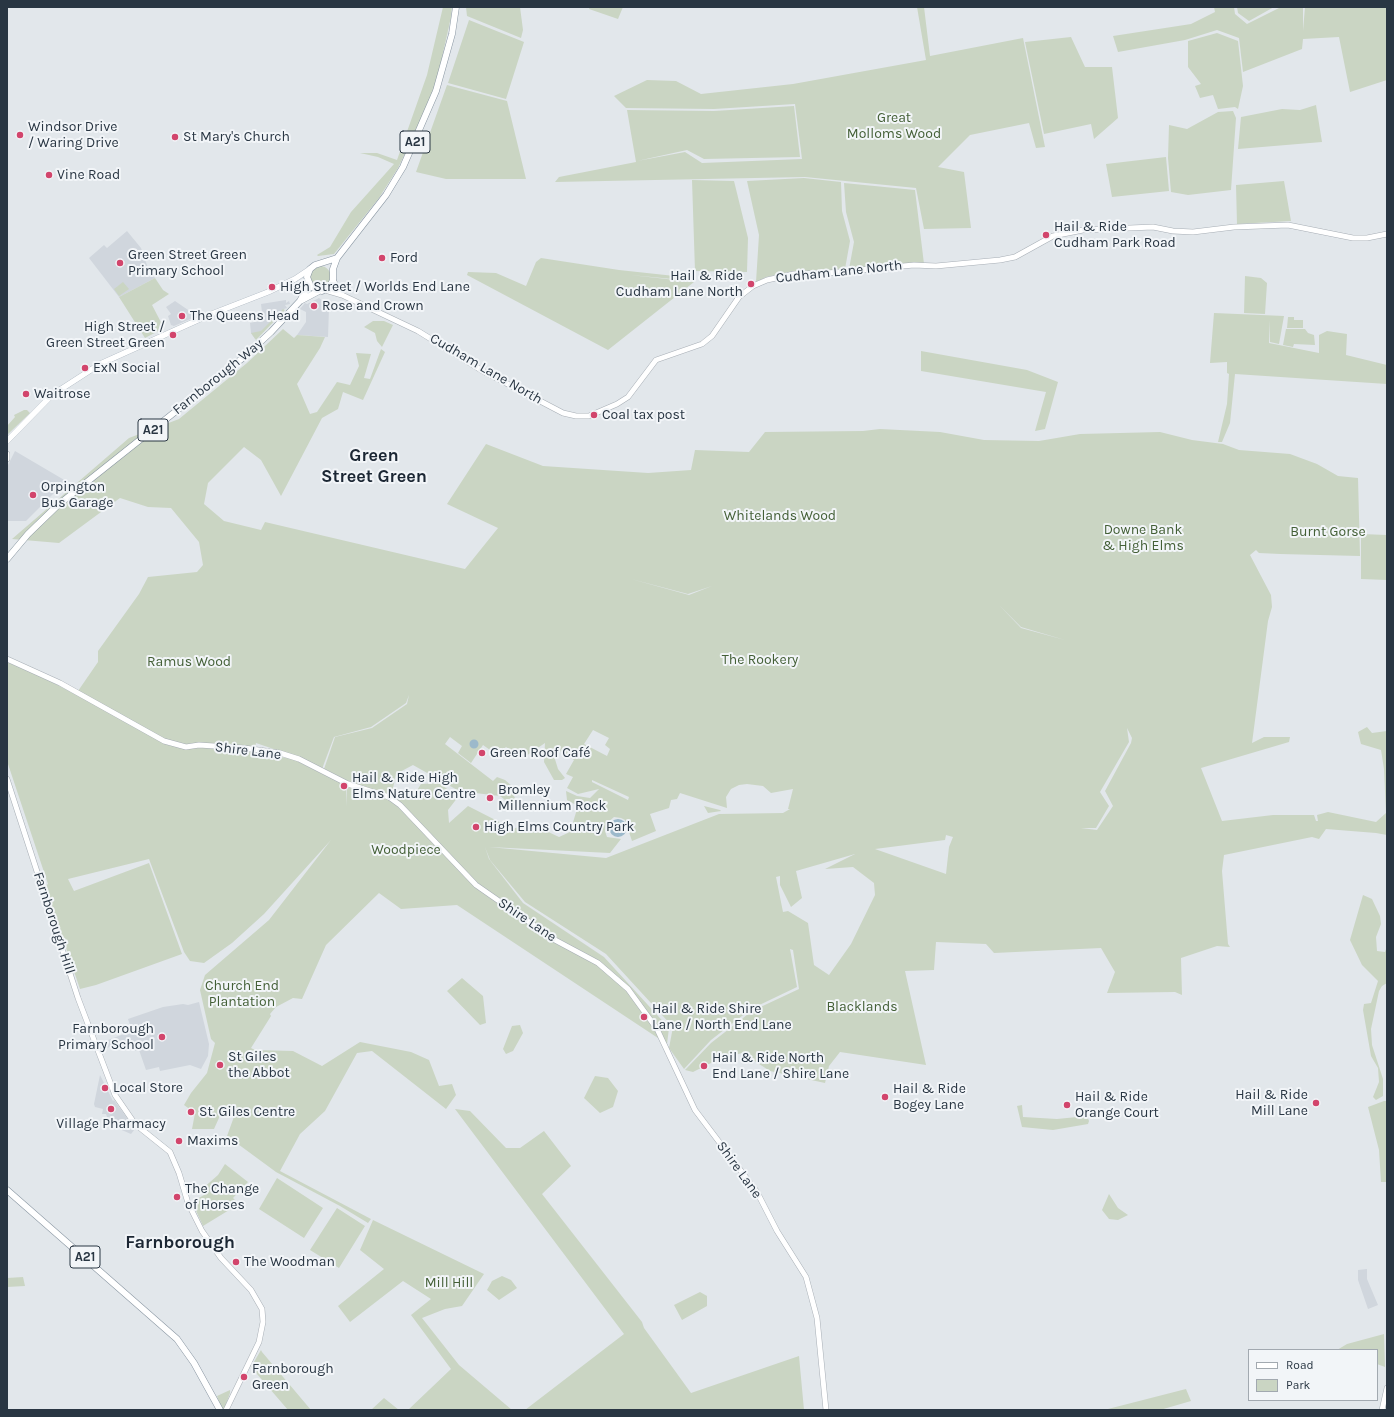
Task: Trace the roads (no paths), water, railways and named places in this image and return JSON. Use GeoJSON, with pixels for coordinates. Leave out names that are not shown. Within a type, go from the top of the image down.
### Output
{"type":"FeatureCollection","features":[{"type":"Feature","properties":{"kind":"highway","name":"A21"},"geometry":{"type":"LineString","coordinates":[[333,277],[337,258],[386,195],[406,161],[439,82],[452,34],[456,7]]}},
{"type":"Feature","properties":{"kind":"highway"},"geometry":{"type":"LineString","coordinates":[[321,264],[328,267],[333,277],[330,286],[322,290],[308,282],[310,269],[315,265],[337,258]]}},
{"type":"Feature","properties":{"kind":"highway","name":"Farnborough Way"},"geometry":{"type":"LineString","coordinates":[[7,559],[28,534],[58,505],[241,360],[266,338],[300,301],[308,282]]}},
{"type":"Feature","properties":{"kind":"highway","name":"Farnborough Way"},"geometry":{"type":"LineString","coordinates":[[300,301],[322,290]]}},
{"type":"Feature","properties":{"kind":"highway","name":"A21"},"geometry":{"type":"LineString","coordinates":[[7,1190],[172,1334],[190,1358],[220,1410]]}},
{"type":"Feature","properties":{"kind":"highway","name":"A21"},"geometry":{"type":"LineString","coordinates":[[212,1395],[216,1410]]}},
{"type":"Feature","properties":{"kind":"main road"},"geometry":{"type":"LineString","coordinates":[[7,441],[52,395],[100,364],[202,318],[261,295],[295,279],[310,269]]}},
{"type":"Feature","properties":{"kind":"main road"},"geometry":{"type":"LineString","coordinates":[[295,279],[308,282]]}},
{"type":"Feature","properties":{"kind":"street","name":"Cudham Lane North"},"geometry":{"type":"LineString","coordinates":[[322,290],[342,295],[418,330],[481,370],[563,413],[576,416],[589,416],[617,404],[628,396],[656,360],[702,344],[712,336],[739,297],[753,286],[767,280],[794,274],[828,273],[914,265],[936,266],[1000,260],[1015,257],[1053,236],[1083,230],[1152,227],[1173,231],[1193,232],[1234,227],[1288,225],[1353,238],[1367,238],[1387,234]]}},
{"type":"Feature","properties":{"kind":"street"},"geometry":{"type":"LineString","coordinates":[[333,277],[342,295]]}},
{"type":"Feature","properties":{"kind":"street"},"geometry":{"type":"LineString","coordinates":[[7,454],[7,459]]}},
{"type":"Feature","properties":{"kind":"street","name":"Shire Lane"},"geometry":{"type":"LineString","coordinates":[[7,659],[47,676],[164,740],[186,747],[199,745],[244,748],[280,754],[299,760],[348,784],[389,797],[400,805],[476,885],[555,940],[598,963],[628,989],[657,1029],[695,1110],[758,1192],[777,1231],[806,1277],[817,1318],[826,1410]]}},
{"type":"Feature","properties":{"kind":"street","name":"Farnborough Hill"},"geometry":{"type":"LineString","coordinates":[[7,779],[78,998],[117,1098],[127,1114],[140,1129],[163,1145],[171,1154],[188,1203],[204,1236],[221,1258],[251,1290],[262,1309],[263,1322],[259,1342],[238,1384],[228,1409]]}},
{"type":"Feature","properties":{"kind":"street"},"geometry":{"type":"LineString","coordinates":[[1382,1410],[1387,1388]]}},
{"type":"Feature","properties":{"kind":"water"},"geometry":{"type":"Polygon","coordinates":[[[474,739],[479,744],[474,749],[469,744],[474,739]]]}},
{"type":"Feature","properties":{"kind":"water"},"geometry":{"type":"Polygon","coordinates":[[[618,819],[624,822],[627,828],[624,834],[618,837],[612,834],[609,828],[612,822],[618,819]]]}},
{"type":"Feature","properties":{"kind":"place","name":"Windsor Drive / Waring Drive"},"geometry":{"type":"Point","coordinates":[20,135]}},
{"type":"Feature","properties":{"kind":"place","name":"St Mary's Church"},"geometry":{"type":"Point","coordinates":[175,137]}},
{"type":"Feature","properties":{"kind":"place","name":"Vine Road"},"geometry":{"type":"Point","coordinates":[49,175]}},
{"type":"Feature","properties":{"kind":"place","name":"Hail & Ride Cudham Park Road"},"geometry":{"type":"Point","coordinates":[1046,235]}},
{"type":"Feature","properties":{"kind":"place","name":"Ford"},"geometry":{"type":"Point","coordinates":[382,258]}},
{"type":"Feature","properties":{"kind":"place","name":"Green Street Green Primary School"},"geometry":{"type":"Point","coordinates":[120,263]}},
{"type":"Feature","properties":{"kind":"place","name":"Hail & Ride Cudham Lane North"},"geometry":{"type":"Point","coordinates":[751,284]}},
{"type":"Feature","properties":{"kind":"place","name":"High Street / Worlds End Lane"},"geometry":{"type":"Point","coordinates":[272,287]}},
{"type":"Feature","properties":{"kind":"place","name":"Rose and Crown"},"geometry":{"type":"Point","coordinates":[314,306]}},
{"type":"Feature","properties":{"kind":"place","name":"The Queens Head"},"geometry":{"type":"Point","coordinates":[182,316]}},
{"type":"Feature","properties":{"kind":"place","name":"High Street / Green Street Green"},"geometry":{"type":"Point","coordinates":[173,335]}},
{"type":"Feature","properties":{"kind":"place","name":"ExN Social"},"geometry":{"type":"Point","coordinates":[85,368]}},
{"type":"Feature","properties":{"kind":"place","name":"Waitrose"},"geometry":{"type":"Point","coordinates":[26,394]}},
{"type":"Feature","properties":{"kind":"place","name":"Coal tax post"},"geometry":{"type":"Point","coordinates":[594,415]}},
{"type":"Feature","properties":{"kind":"place","name":"Orpington Bus Garage"},"geometry":{"type":"Point","coordinates":[33,495]}},
{"type":"Feature","properties":{"kind":"place","name":"Green Roof Café"},"geometry":{"type":"Point","coordinates":[482,753]}},
{"type":"Feature","properties":{"kind":"place","name":"Hail & Ride High Elms Nature Centre"},"geometry":{"type":"Point","coordinates":[344,786]}},
{"type":"Feature","properties":{"kind":"place","name":"Bromley Millennium Rock"},"geometry":{"type":"Point","coordinates":[490,798]}},
{"type":"Feature","properties":{"kind":"place","name":"High Elms Country Park"},"geometry":{"type":"Point","coordinates":[476,827]}},
{"type":"Feature","properties":{"kind":"place","name":"Hail & Ride Shire Lane / North End Lane"},"geometry":{"type":"Point","coordinates":[644,1017]}},
{"type":"Feature","properties":{"kind":"place","name":"Farnborough Primary School"},"geometry":{"type":"Point","coordinates":[162,1037]}},
{"type":"Feature","properties":{"kind":"place","name":"St Giles the Abbot"},"geometry":{"type":"Point","coordinates":[220,1065]}},
{"type":"Feature","properties":{"kind":"place","name":"Hail & Ride North End Lane / Shire Lane"},"geometry":{"type":"Point","coordinates":[704,1066]}},
{"type":"Feature","properties":{"kind":"place","name":"Local Store"},"geometry":{"type":"Point","coordinates":[105,1088]}},
{"type":"Feature","properties":{"kind":"place","name":"Hail & Ride Bogey Lane"},"geometry":{"type":"Point","coordinates":[885,1097]}},
{"type":"Feature","properties":{"kind":"place","name":"Hail & Ride Mill Lane"},"geometry":{"type":"Point","coordinates":[1316,1103]}},
{"type":"Feature","properties":{"kind":"place","name":"Hail & Ride Orange Court"},"geometry":{"type":"Point","coordinates":[1067,1105]}},
{"type":"Feature","properties":{"kind":"place","name":"Village Pharmacy"},"geometry":{"type":"Point","coordinates":[111,1109]}},
{"type":"Feature","properties":{"kind":"place","name":"St. Giles Centre"},"geometry":{"type":"Point","coordinates":[191,1112]}},
{"type":"Feature","properties":{"kind":"place","name":"Maxims"},"geometry":{"type":"Point","coordinates":[179,1141]}},
{"type":"Feature","properties":{"kind":"place","name":"The Change of Horses"},"geometry":{"type":"Point","coordinates":[177,1197]}},
{"type":"Feature","properties":{"kind":"place","name":"The Woodman"},"geometry":{"type":"Point","coordinates":[236,1262]}},
{"type":"Feature","properties":{"kind":"place","name":"Farnborough Green"},"geometry":{"type":"Point","coordinates":[244,1377]}},
{"type":"Feature","properties":{"kind":"district","name":"Green Street Green"},"geometry":{"type":"Point","coordinates":[374,466]}},
{"type":"Feature","properties":{"kind":"district","name":"Farnborough"},"geometry":{"type":"Point","coordinates":[180,1243]}},
{"type":"Feature","properties":{"kind":"park label","name":"Great Molloms Wood"},"geometry":{"type":"Point","coordinates":[894,126]}},
{"type":"Feature","properties":{"kind":"park label","name":"Whitelands Wood"},"geometry":{"type":"Point","coordinates":[780,516]}},
{"type":"Feature","properties":{"kind":"park label","name":"Burnt Gorse"},"geometry":{"type":"Point","coordinates":[1328,532]}},
{"type":"Feature","properties":{"kind":"park label","name":"Downe Bank & High Elms"},"geometry":{"type":"Point","coordinates":[1143,538]}},
{"type":"Feature","properties":{"kind":"park label","name":"The Rookery"},"geometry":{"type":"Point","coordinates":[760,660]}},
{"type":"Feature","properties":{"kind":"park label","name":"Ramus Wood"},"geometry":{"type":"Point","coordinates":[189,662]}},
{"type":"Feature","properties":{"kind":"park label","name":"Woodpiece"},"geometry":{"type":"Point","coordinates":[406,850]}},
{"type":"Feature","properties":{"kind":"park label","name":"Church End Plantation"},"geometry":{"type":"Point","coordinates":[242,994]}},
{"type":"Feature","properties":{"kind":"park label","name":"Blacklands"},"geometry":{"type":"Point","coordinates":[862,1007]}},
{"type":"Feature","properties":{"kind":"park label","name":"Mill Hill"},"geometry":{"type":"Point","coordinates":[449,1283]}}]}
